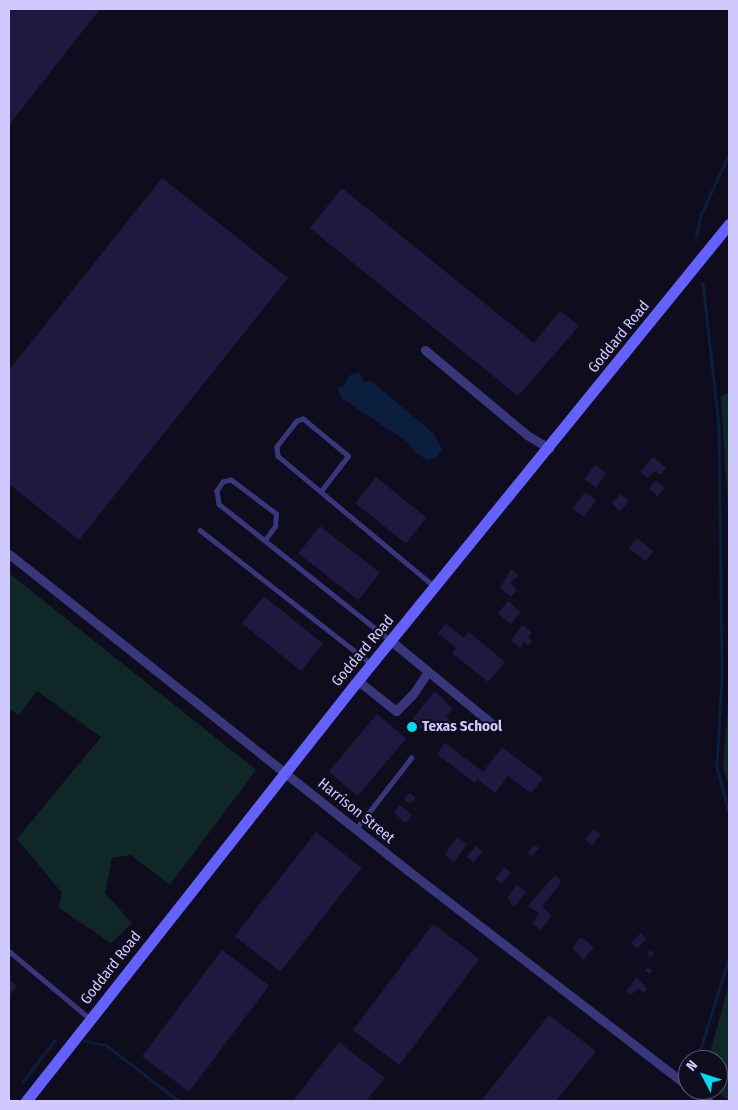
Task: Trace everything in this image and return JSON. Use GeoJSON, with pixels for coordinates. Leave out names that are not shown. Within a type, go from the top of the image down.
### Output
{"type":"FeatureCollection","features":[{"type":"Feature","properties":{"kind":"main road","name":"Goddard Road"},"geometry":{"type":"LineString","coordinates":[[26,1101],[358,680],[549,448],[729,224]]}},
{"type":"Feature","properties":{"kind":"street"},"geometry":{"type":"LineString","coordinates":[[425,350],[527,435],[549,448]]}},
{"type":"Feature","properties":{"kind":"street","name":"Harrison Street"},"geometry":{"type":"LineString","coordinates":[[9,554],[356,829],[678,1078]]}},
{"type":"Feature","properties":{"kind":"street"},"geometry":{"type":"LineString","coordinates":[[391,641],[427,673],[495,726]]}},
{"type":"Feature","properties":{"kind":"street"},"geometry":{"type":"LineString","coordinates":[[358,680],[396,712],[413,694],[427,673]]}},
{"type":"Feature","properties":{"kind":"lane"},"geometry":{"type":"LineString","coordinates":[[321,491],[348,456],[302,420],[297,421],[276,452],[321,491],[435,587]]}},
{"type":"Feature","properties":{"kind":"lane"},"geometry":{"type":"LineString","coordinates":[[265,540],[275,526],[276,514],[231,480],[223,482],[217,491],[219,504],[391,641]]}},
{"type":"Feature","properties":{"kind":"lane"},"geometry":{"type":"LineString","coordinates":[[200,530],[371,664]]}},
{"type":"Feature","properties":{"kind":"lane"},"geometry":{"type":"LineString","coordinates":[[356,829],[411,758]]}},
{"type":"Feature","properties":{"kind":"lane"},"geometry":{"type":"LineString","coordinates":[[9,951],[90,1019]]}},
{"type":"Feature","properties":{"kind":"green space"},"geometry":{"type":"Polygon","coordinates":[[[729,392],[729,528],[721,397],[729,392]]]}},
{"type":"Feature","properties":{"kind":"green space"},"geometry":{"type":"Polygon","coordinates":[[[9,573],[256,770],[170,885],[131,855],[112,858],[105,893],[132,923],[111,943],[59,908],[62,893],[17,839],[101,737],[37,691],[19,715],[9,709],[9,573]]]}},
{"type":"Feature","properties":{"kind":"green space"},"geometry":{"type":"Polygon","coordinates":[[[729,690],[729,787],[723,767],[729,690]]]}},
{"type":"Feature","properties":{"kind":"green space"},"geometry":{"type":"Polygon","coordinates":[[[729,984],[729,1101],[728,1050],[711,1050],[729,984]]]}},
{"type":"Feature","properties":{"kind":"water"},"geometry":{"type":"Polygon","coordinates":[[[359,372],[364,382],[370,380],[434,434],[442,450],[437,457],[428,460],[417,454],[407,442],[341,398],[338,388],[343,386],[350,375],[359,372]]]}},
{"type":"Feature","properties":{"kind":"building"},"geometry":{"type":"Polygon","coordinates":[[[9,9],[100,9],[9,125],[9,9]]]}},
{"type":"Feature","properties":{"kind":"building"},"geometry":{"type":"Polygon","coordinates":[[[162,178],[288,278],[79,540],[9,484],[9,370],[162,178]]]}},
{"type":"Feature","properties":{"kind":"building"},"geometry":{"type":"Polygon","coordinates":[[[342,188],[534,343],[560,311],[579,326],[518,396],[310,228],[342,188]]]}},
{"type":"Feature","properties":{"kind":"building"},"geometry":{"type":"Polygon","coordinates":[[[653,457],[666,468],[660,475],[655,471],[648,478],[640,472],[653,457]]]}},
{"type":"Feature","properties":{"kind":"building"},"geometry":{"type":"Polygon","coordinates":[[[595,465],[606,473],[596,488],[584,480],[595,465]]]}},
{"type":"Feature","properties":{"kind":"building"},"geometry":{"type":"Polygon","coordinates":[[[376,477],[427,518],[406,544],[355,503],[376,477]]]}},
{"type":"Feature","properties":{"kind":"building"},"geometry":{"type":"Polygon","coordinates":[[[656,480],[665,488],[658,496],[649,488],[656,480]]]}},
{"type":"Feature","properties":{"kind":"building"},"geometry":{"type":"Polygon","coordinates":[[[585,492],[596,500],[584,517],[573,509],[585,492]]]}},
{"type":"Feature","properties":{"kind":"building"},"geometry":{"type":"Polygon","coordinates":[[[621,494],[629,502],[620,511],[612,503],[621,494]]]}},
{"type":"Feature","properties":{"kind":"building"},"geometry":{"type":"Polygon","coordinates":[[[320,526],[380,573],[358,600],[298,554],[320,526]]]}},
{"type":"Feature","properties":{"kind":"building"},"geometry":{"type":"Polygon","coordinates":[[[637,538],[653,551],[645,561],[629,548],[637,538]]]}},
{"type":"Feature","properties":{"kind":"building"},"geometry":{"type":"Polygon","coordinates":[[[511,569],[519,576],[510,583],[517,590],[511,597],[500,588],[511,569]]]}},
{"type":"Feature","properties":{"kind":"building"},"geometry":{"type":"Polygon","coordinates":[[[264,596],[323,644],[301,671],[242,623],[264,596]]]}},
{"type":"Feature","properties":{"kind":"building"},"geometry":{"type":"Polygon","coordinates":[[[508,601],[521,612],[511,624],[498,613],[508,601]]]}},
{"type":"Feature","properties":{"kind":"building"},"geometry":{"type":"Polygon","coordinates":[[[446,624],[464,638],[469,632],[505,662],[488,682],[452,653],[456,648],[438,633],[446,624]]]}},
{"type":"Feature","properties":{"kind":"building"},"geometry":{"type":"Polygon","coordinates":[[[523,625],[532,633],[528,637],[532,641],[528,646],[524,642],[520,648],[511,640],[523,625]]]}},
{"type":"Feature","properties":{"kind":"building"},"geometry":{"type":"Polygon","coordinates":[[[435,691],[453,709],[446,717],[453,723],[446,731],[433,720],[424,731],[411,721],[435,691]]]}},
{"type":"Feature","properties":{"kind":"building"},"geometry":{"type":"Polygon","coordinates":[[[377,714],[406,738],[358,796],[329,771],[377,714]]]}},
{"type":"Feature","properties":{"kind":"building"},"geometry":{"type":"Polygon","coordinates":[[[445,743],[483,772],[502,747],[543,778],[531,793],[508,776],[495,793],[477,779],[475,783],[437,754],[445,743]]]}},
{"type":"Feature","properties":{"kind":"building"},"geometry":{"type":"Polygon","coordinates":[[[410,793],[416,798],[410,804],[404,799],[410,793]]]}},
{"type":"Feature","properties":{"kind":"building"},"geometry":{"type":"Polygon","coordinates":[[[400,805],[412,815],[406,823],[394,813],[400,805]]]}},
{"type":"Feature","properties":{"kind":"building"},"geometry":{"type":"Polygon","coordinates":[[[594,829],[601,835],[592,845],[585,840],[594,829]]]}},
{"type":"Feature","properties":{"kind":"building"},"geometry":{"type":"Polygon","coordinates":[[[316,832],[362,868],[280,972],[235,936],[316,832]]]}},
{"type":"Feature","properties":{"kind":"building"},"geometry":{"type":"Polygon","coordinates":[[[457,837],[467,844],[454,862],[444,855],[457,837]]]}},
{"type":"Feature","properties":{"kind":"building"},"geometry":{"type":"Polygon","coordinates":[[[534,845],[539,848],[532,856],[528,853],[534,845]]]}},
{"type":"Feature","properties":{"kind":"building"},"geometry":{"type":"Polygon","coordinates":[[[476,846],[483,852],[474,862],[467,857],[476,846]]]}},
{"type":"Feature","properties":{"kind":"building"},"geometry":{"type":"Polygon","coordinates":[[[504,867],[511,873],[501,884],[495,879],[504,867]]]}},
{"type":"Feature","properties":{"kind":"building"},"geometry":{"type":"Polygon","coordinates":[[[555,875],[561,880],[542,907],[552,915],[541,930],[532,923],[539,914],[528,906],[555,875]]]}},
{"type":"Feature","properties":{"kind":"building"},"geometry":{"type":"Polygon","coordinates":[[[517,885],[526,892],[514,907],[507,898],[517,885]]]}},
{"type":"Feature","properties":{"kind":"building"},"geometry":{"type":"Polygon","coordinates":[[[433,924],[479,959],[399,1065],[353,1030],[433,924]]]}},
{"type":"Feature","properties":{"kind":"building"},"geometry":{"type":"Polygon","coordinates":[[[641,933],[647,939],[637,949],[631,943],[641,933]]]}},
{"type":"Feature","properties":{"kind":"building"},"geometry":{"type":"Polygon","coordinates":[[[581,937],[594,947],[583,960],[572,948],[581,937]]]}},
{"type":"Feature","properties":{"kind":"building"},"geometry":{"type":"Polygon","coordinates":[[[222,950],[269,986],[189,1092],[142,1056],[222,950]]]}},
{"type":"Feature","properties":{"kind":"building"},"geometry":{"type":"Polygon","coordinates":[[[650,950],[654,953],[650,957],[647,954],[650,950]]]}},
{"type":"Feature","properties":{"kind":"building"},"geometry":{"type":"Polygon","coordinates":[[[648,967],[653,970],[649,974],[645,971],[648,967]]]}},
{"type":"Feature","properties":{"kind":"building"},"geometry":{"type":"Polygon","coordinates":[[[637,977],[647,989],[644,993],[638,988],[631,995],[626,991],[637,977]]]}},
{"type":"Feature","properties":{"kind":"building"},"geometry":{"type":"Polygon","coordinates":[[[9,979],[17,986],[9,996],[9,979]]]}},
{"type":"Feature","properties":{"kind":"building"},"geometry":{"type":"Polygon","coordinates":[[[549,1015],[596,1051],[556,1101],[481,1101],[549,1015]]]}},
{"type":"Feature","properties":{"kind":"building"},"geometry":{"type":"Polygon","coordinates":[[[339,1042],[385,1078],[366,1101],[293,1101],[339,1042]]]}},
{"type":"Feature","properties":{"kind":"waterway"},"geometry":{"type":"LineString","coordinates":[[696,237],[700,216],[729,154]]}},
{"type":"Feature","properties":{"kind":"waterway"},"geometry":{"type":"LineString","coordinates":[[703,283],[719,426],[722,677],[717,767],[729,812]]}},
{"type":"Feature","properties":{"kind":"waterway"},"geometry":{"type":"LineString","coordinates":[[700,1050],[729,957]]}},
{"type":"Feature","properties":{"kind":"waterway"},"geometry":{"type":"LineString","coordinates":[[23,1081],[55,1040]]}},
{"type":"Feature","properties":{"kind":"waterway"},"geometry":{"type":"LineString","coordinates":[[85,1041],[106,1045],[179,1101]]}},
{"type":"Feature","properties":{"kind":"place","name":"Texas School"},"geometry":{"type":"Point","coordinates":[412,727]}}]}
